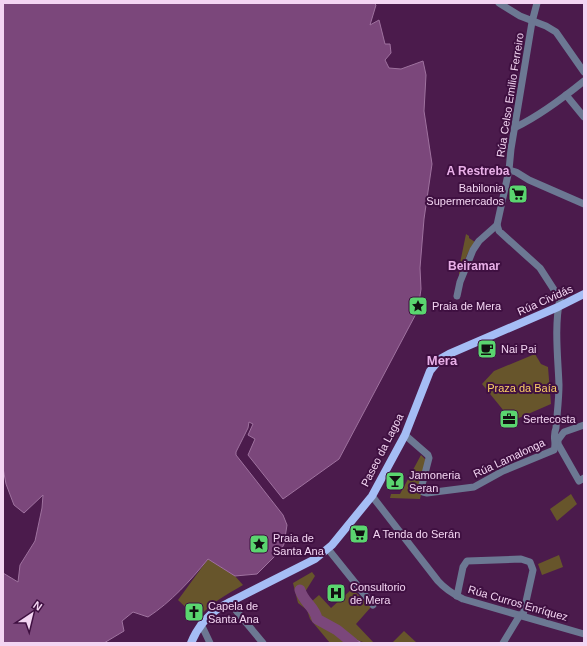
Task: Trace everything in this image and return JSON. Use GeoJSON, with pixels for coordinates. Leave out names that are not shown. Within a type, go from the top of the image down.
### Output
{"type":"FeatureCollection","features":[{"type":"Feature","properties":{"kind":"main road","name":"Rúa Cividás"},"geometry":{"type":"LineString","coordinates":[[449,354],[558,307],[584,294]]}},
{"type":"Feature","properties":{"kind":"main road","name":"Paseo da Lagoa"},"geometry":{"type":"LineString","coordinates":[[191,643],[201,624],[209,614],[229,602],[315,559],[328,549],[372,496],[405,435],[430,371],[440,359],[449,354]]}},
{"type":"Feature","properties":{"kind":"street"},"geometry":{"type":"LineString","coordinates":[[499,3],[510,6],[520,16],[532,22],[546,26],[556,32],[584,72]]}},
{"type":"Feature","properties":{"kind":"street","name":"Rúa Celso Emilio Ferreiro"},"geometry":{"type":"LineString","coordinates":[[497,225],[509,170],[532,22],[537,3]]}},
{"type":"Feature","properties":{"kind":"street"},"geometry":{"type":"LineString","coordinates":[[516,126],[529,120],[566,95],[584,80]]}},
{"type":"Feature","properties":{"kind":"street"},"geometry":{"type":"LineString","coordinates":[[566,95],[584,117]]}},
{"type":"Feature","properties":{"kind":"street"},"geometry":{"type":"LineString","coordinates":[[509,170],[584,204]]}},
{"type":"Feature","properties":{"kind":"street"},"geometry":{"type":"LineString","coordinates":[[457,296],[460,282],[473,250],[479,241],[497,225]]}},
{"type":"Feature","properties":{"kind":"street","name":"Rúa Lamalonga"},"geometry":{"type":"LineString","coordinates":[[405,435],[428,455],[429,458],[421,489],[423,492],[474,487],[503,471],[554,450],[555,446],[553,434],[556,428],[559,386],[557,348],[558,307],[560,299],[540,268],[499,231],[497,225]]}},
{"type":"Feature","properties":{"kind":"street"},"geometry":{"type":"LineString","coordinates":[[584,426],[564,432],[558,440],[558,444],[579,481],[584,478]]}},
{"type":"Feature","properties":{"kind":"street","name":"Rúa Curros Enríquez"},"geometry":{"type":"LineString","coordinates":[[372,496],[438,581],[457,596],[584,634]]}},
{"type":"Feature","properties":{"kind":"street"},"geometry":{"type":"LineString","coordinates":[[328,549],[372,605]]}},
{"type":"Feature","properties":{"kind":"street"},"geometry":{"type":"LineString","coordinates":[[457,596],[463,567],[467,561],[521,559],[530,562],[533,570],[522,615],[505,641],[514,643]]}},
{"type":"Feature","properties":{"kind":"street"},"geometry":{"type":"LineString","coordinates":[[229,602],[263,643]]}},
{"type":"Feature","properties":{"kind":"street"},"geometry":{"type":"LineString","coordinates":[[201,624],[210,643]]}},
{"type":"Feature","properties":{"kind":"green space"},"geometry":{"type":"Polygon","coordinates":[[[466,234],[475,242],[463,264],[459,279],[459,268],[466,234]]]}},
{"type":"Feature","properties":{"kind":"green space","name":"Praza da Baía"},"geometry":{"type":"Polygon","coordinates":[[[535,354],[541,364],[548,367],[551,404],[512,421],[482,384],[494,371],[535,354]]]}},
{"type":"Feature","properties":{"kind":"green space"},"geometry":{"type":"Polygon","coordinates":[[[421,455],[428,462],[420,499],[390,498],[391,494],[400,494],[421,455]]]}},
{"type":"Feature","properties":{"kind":"green space"},"geometry":{"type":"Polygon","coordinates":[[[571,494],[577,504],[557,521],[550,509],[571,494]]]}},
{"type":"Feature","properties":{"kind":"green space"},"geometry":{"type":"Polygon","coordinates":[[[559,555],[563,567],[542,575],[538,564],[559,555]]]}},
{"type":"Feature","properties":{"kind":"green space"},"geometry":{"type":"Polygon","coordinates":[[[208,559],[235,576],[243,585],[213,604],[198,619],[178,600],[208,559]]]}},
{"type":"Feature","properties":{"kind":"green space"},"geometry":{"type":"Polygon","coordinates":[[[312,572],[315,576],[305,592],[311,602],[319,595],[331,608],[352,589],[371,607],[356,624],[374,643],[357,640],[343,630],[337,631],[346,643],[330,643],[310,619],[307,610],[298,603],[293,583],[312,572]]]}},
{"type":"Feature","properties":{"kind":"green space"},"geometry":{"type":"Polygon","coordinates":[[[404,631],[417,643],[392,643],[404,631]]]}},
{"type":"Feature","properties":{"kind":"shaded area"},"geometry":{"type":"Polygon","coordinates":[[[3,3],[374,3],[376,5],[370,25],[379,20],[385,44],[390,44],[391,53],[385,60],[389,68],[401,69],[423,61],[426,75],[424,111],[432,164],[424,219],[420,268],[421,289],[418,310],[339,459],[283,499],[248,455],[255,439],[248,435],[253,424],[249,422],[248,428],[236,452],[236,455],[283,515],[287,525],[284,544],[281,550],[257,574],[235,576],[208,559],[165,605],[148,617],[133,612],[122,621],[124,631],[104,643],[3,643],[3,573],[18,582],[20,565],[35,541],[42,508],[43,495],[24,513],[14,505],[6,484],[3,468],[3,3]]]}},
{"type":"Feature","properties":{"kind":"shaded area"},"geometry":{"type":"Polygon","coordinates":[[[338,629],[362,643],[346,643],[337,631],[338,629]]]}},
{"type":"Feature","properties":{"kind":"waterway"},"geometry":{"type":"LineString","coordinates":[[300,590],[314,611],[317,619],[337,630],[353,643]]}},
{"type":"Feature","properties":{"kind":"place","name":"Babilonia Supermercados"},"geometry":{"type":"Point","coordinates":[518,194]}},
{"type":"Feature","properties":{"kind":"place","name":"Praia de Mera"},"geometry":{"type":"Point","coordinates":[418,306]}},
{"type":"Feature","properties":{"kind":"place","name":"Nai Pai"},"geometry":{"type":"Point","coordinates":[487,349]}},
{"type":"Feature","properties":{"kind":"place","name":"Sertecosta"},"geometry":{"type":"Point","coordinates":[509,419]}},
{"type":"Feature","properties":{"kind":"place","name":"Jamoneria Seran"},"geometry":{"type":"Point","coordinates":[395,481]}},
{"type":"Feature","properties":{"kind":"place","name":"A Tenda do Serán"},"geometry":{"type":"Point","coordinates":[359,534]}},
{"type":"Feature","properties":{"kind":"place","name":"Praia de Santa Ana"},"geometry":{"type":"Point","coordinates":[259,544]}},
{"type":"Feature","properties":{"kind":"place","name":"Consultorio de Mera"},"geometry":{"type":"Point","coordinates":[336,593]}},
{"type":"Feature","properties":{"kind":"place","name":"Capela de Santa Ana"},"geometry":{"type":"Point","coordinates":[194,612]}},
{"type":"Feature","properties":{"kind":"district","name":"A Restreba"},"geometry":{"type":"Point","coordinates":[478,171]}},
{"type":"Feature","properties":{"kind":"district","name":"Beiramar"},"geometry":{"type":"Point","coordinates":[474,266]}},
{"type":"Feature","properties":{"kind":"district","name":"Mera"},"geometry":{"type":"Point","coordinates":[442,360]}}]}
